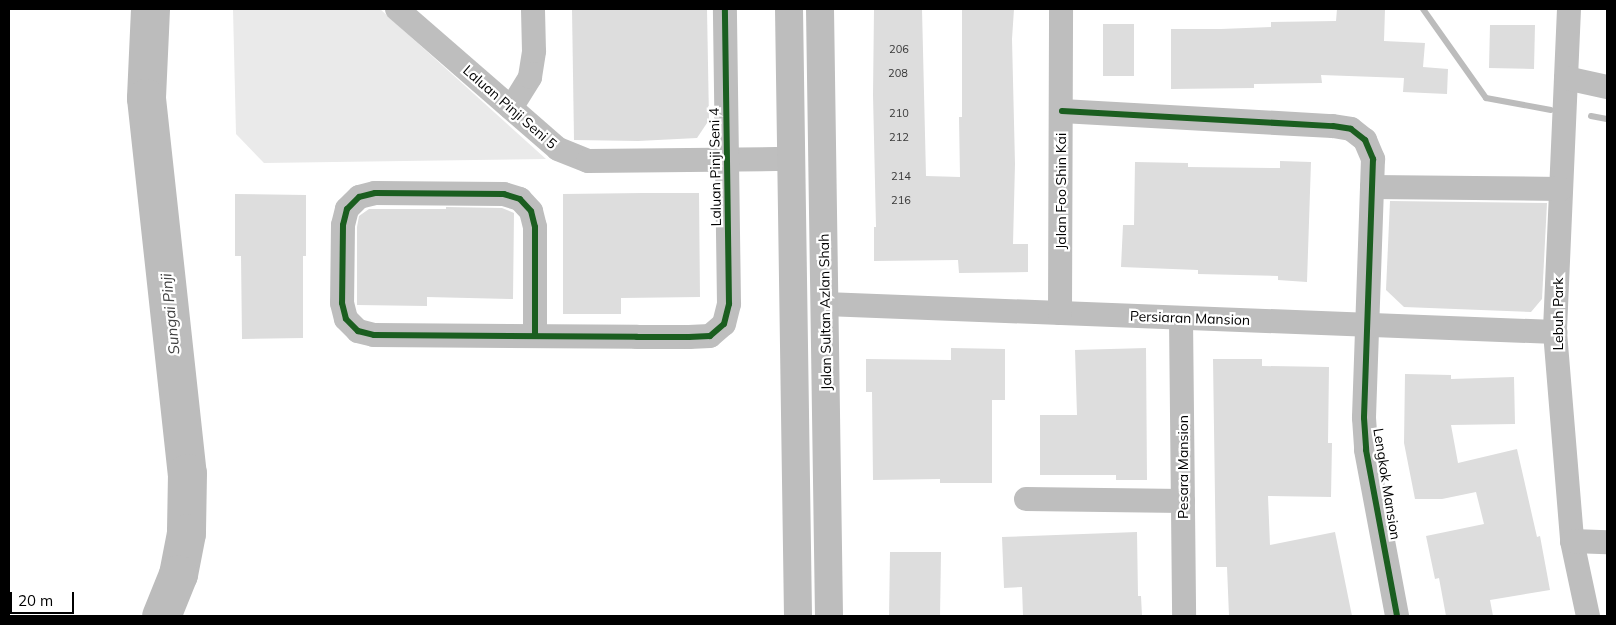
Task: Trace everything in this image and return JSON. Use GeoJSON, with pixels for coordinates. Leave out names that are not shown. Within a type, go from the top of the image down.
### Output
{"type":"FeatureCollection","features":[{"type":"Feature","properties":{"kind":"main road"},"geometry":{"type":"LineString","coordinates":[[789,9],[798,616]]}},
{"type":"Feature","properties":{"kind":"main road"},"geometry":{"type":"LineString","coordinates":[[791,159],[802,148],[806,132],[805,9]]}},
{"type":"Feature","properties":{"kind":"main road","name":"Jalan Sultan Azlan Shah"},"geometry":{"type":"LineString","coordinates":[[820,9],[829,616]]}},
{"type":"Feature","properties":{"kind":"street","name":"Laluan Pinji Seni 5"},"geometry":{"type":"LineString","coordinates":[[397,9],[558,149],[588,161],[791,159]]}},
{"type":"Feature","properties":{"kind":"street"},"geometry":{"type":"LineString","coordinates":[[511,108],[530,77],[534,51],[533,9]]}},
{"type":"Feature","properties":{"kind":"street","name":"Laluan Pinji Seni 4"},"geometry":{"type":"LineString","coordinates":[[535,336],[710,336],[724,324],[729,304],[725,9]]}},
{"type":"Feature","properties":{"kind":"street","name":"Jalan Foo Shin Kai"},"geometry":{"type":"LineString","coordinates":[[1060,313],[1062,9]]}},
{"type":"Feature","properties":{"kind":"street","name":"Lebuh Park"},"geometry":{"type":"LineString","coordinates":[[1569,9],[1555,332],[1572,541],[1588,616]]}},
{"type":"Feature","properties":{"kind":"street"},"geometry":{"type":"LineString","coordinates":[[1566,78],[1607,87]]}},
{"type":"Feature","properties":{"kind":"street","name":"Lengkok Mansion"},"geometry":{"type":"LineString","coordinates":[[1062,111],[1351,129],[1365,140],[1372,158],[1364,418],[1366,450],[1397,616]]}},
{"type":"Feature","properties":{"kind":"street"},"geometry":{"type":"LineString","coordinates":[[1372,187],[1561,189]]}},
{"type":"Feature","properties":{"kind":"street"},"geometry":{"type":"LineString","coordinates":[[375,193],[504,194],[520,199],[531,211],[535,227],[535,336],[374,335],[358,330],[346,318],[342,303],[343,224],[347,208],[359,197],[375,193]]}},
{"type":"Feature","properties":{"kind":"street","name":"Persiaran Mansion"},"geometry":{"type":"LineString","coordinates":[[825,304],[1555,332]]}},
{"type":"Feature","properties":{"kind":"street","name":"Pesara Mansion"},"geometry":{"type":"LineString","coordinates":[[1182,318],[1184,616]]}},
{"type":"Feature","properties":{"kind":"street"},"geometry":{"type":"LineString","coordinates":[[1026,499],[1183,501]]}},
{"type":"Feature","properties":{"kind":"street"},"geometry":{"type":"LineString","coordinates":[[1572,541],[1607,542]]}},
{"type":"Feature","properties":{"kind":"shaded area"},"geometry":{"type":"Polygon","coordinates":[[[233,9],[380,9],[546,159],[264,163],[236,134],[233,9]]]}},
{"type":"Feature","properties":{"kind":"building"},"geometry":{"type":"Polygon","coordinates":[[[572,9],[707,9],[709,120],[697,138],[638,141],[574,140],[572,9]]]}},
{"type":"Feature","properties":{"kind":"building"},"geometry":{"type":"Polygon","coordinates":[[[874,9],[922,9],[926,176],[960,177],[959,117],[962,117],[962,9],[1014,9],[1012,39],[1015,164],[1013,244],[1028,244],[1028,272],[959,273],[958,260],[874,261],[874,227],[876,227],[873,95],[874,9]]]}},
{"type":"Feature","properties":{"kind":"building"},"geometry":{"type":"Polygon","coordinates":[[[1337,9],[1385,9],[1384,41],[1425,43],[1423,67],[1448,69],[1447,94],[1403,92],[1404,78],[1321,75],[1322,83],[1254,84],[1254,88],[1171,89],[1171,29],[1271,27],[1271,22],[1336,21],[1337,9]]]}},
{"type":"Feature","properties":{"kind":"building"},"geometry":{"type":"Polygon","coordinates":[[[1103,24],[1134,24],[1134,76],[1103,76],[1103,24]]]}},
{"type":"Feature","properties":{"kind":"building"},"geometry":{"type":"Polygon","coordinates":[[[1490,25],[1535,25],[1534,69],[1489,68],[1490,25]]]}},
{"type":"Feature","properties":{"kind":"building"},"geometry":{"type":"Polygon","coordinates":[[[1280,161],[1311,162],[1307,282],[1278,280],[1278,276],[1198,274],[1198,270],[1121,267],[1123,225],[1134,225],[1135,162],[1188,163],[1188,167],[1280,168],[1280,161]]]}},
{"type":"Feature","properties":{"kind":"building"},"geometry":{"type":"Polygon","coordinates":[[[699,193],[700,297],[621,298],[621,314],[563,314],[563,194],[699,193]]]}},
{"type":"Feature","properties":{"kind":"building"},"geometry":{"type":"Polygon","coordinates":[[[235,194],[306,195],[306,256],[303,256],[303,338],[242,339],[241,256],[235,256],[235,194]]]}},
{"type":"Feature","properties":{"kind":"building"},"geometry":{"type":"Polygon","coordinates":[[[1390,201],[1547,203],[1542,299],[1531,312],[1404,307],[1386,290],[1390,201]]]}},
{"type":"Feature","properties":{"kind":"building"},"geometry":{"type":"Polygon","coordinates":[[[446,207],[502,208],[514,213],[513,299],[427,297],[427,306],[357,305],[357,227],[359,216],[369,209],[446,209],[446,207]]]}},
{"type":"Feature","properties":{"kind":"building"},"geometry":{"type":"Polygon","coordinates":[[[951,348],[1005,349],[1005,400],[992,400],[992,483],[940,483],[940,479],[873,480],[872,392],[866,392],[866,359],[951,360],[951,348]]]}},
{"type":"Feature","properties":{"kind":"building"},"geometry":{"type":"Polygon","coordinates":[[[1146,348],[1147,480],[1116,480],[1116,475],[1040,475],[1040,415],[1077,415],[1075,350],[1146,348]]]}},
{"type":"Feature","properties":{"kind":"building"},"geometry":{"type":"Polygon","coordinates":[[[1213,359],[1262,359],[1262,366],[1329,367],[1328,443],[1332,443],[1331,497],[1268,496],[1270,545],[1335,532],[1352,616],[1229,616],[1227,567],[1216,567],[1213,359]]]}},
{"type":"Feature","properties":{"kind":"building"},"geometry":{"type":"Polygon","coordinates":[[[1405,374],[1451,375],[1451,379],[1514,377],[1515,424],[1451,425],[1458,463],[1517,449],[1537,537],[1540,536],[1550,590],[1490,600],[1493,616],[1446,616],[1439,578],[1435,579],[1426,536],[1484,524],[1476,492],[1442,499],[1415,499],[1404,443],[1405,374]]]}},
{"type":"Feature","properties":{"kind":"building"},"geometry":{"type":"Polygon","coordinates":[[[1137,532],[1138,596],[1141,596],[1142,616],[1023,616],[1022,587],[1004,588],[1002,537],[1137,532]]]}},
{"type":"Feature","properties":{"kind":"building"},"geometry":{"type":"Polygon","coordinates":[[[890,552],[941,552],[940,616],[889,616],[890,552]]]}},
{"type":"Feature","properties":{"kind":"waterway","name":"Sungai Pinji"},"geometry":{"type":"LineString","coordinates":[[150,9],[146,98],[187,473],[186,533],[178,574],[161,616]]}},
{"type":"Feature","properties":{"kind":"waterway"},"geometry":{"type":"LineString","coordinates":[[1423,9],[1486,98],[1551,110]]}},
{"type":"Feature","properties":{"kind":"waterway"},"geometry":{"type":"LineString","coordinates":[[1591,116],[1607,119]]}},
{"type":"Feature","properties":{"kind":"cycle path"},"geometry":{"type":"LineString","coordinates":[[535,336],[535,227],[531,211],[520,199],[504,194],[375,193],[359,197],[347,209],[343,225],[342,303],[346,319],[358,331],[374,335],[637,337],[710,336],[724,324],[729,304],[725,9]]}},
{"type":"Feature","properties":{"kind":"cycle path"},"geometry":{"type":"LineString","coordinates":[[1062,111],[1333,126],[1351,129],[1365,140],[1373,159],[1364,418],[1366,450],[1397,616]]}}]}
